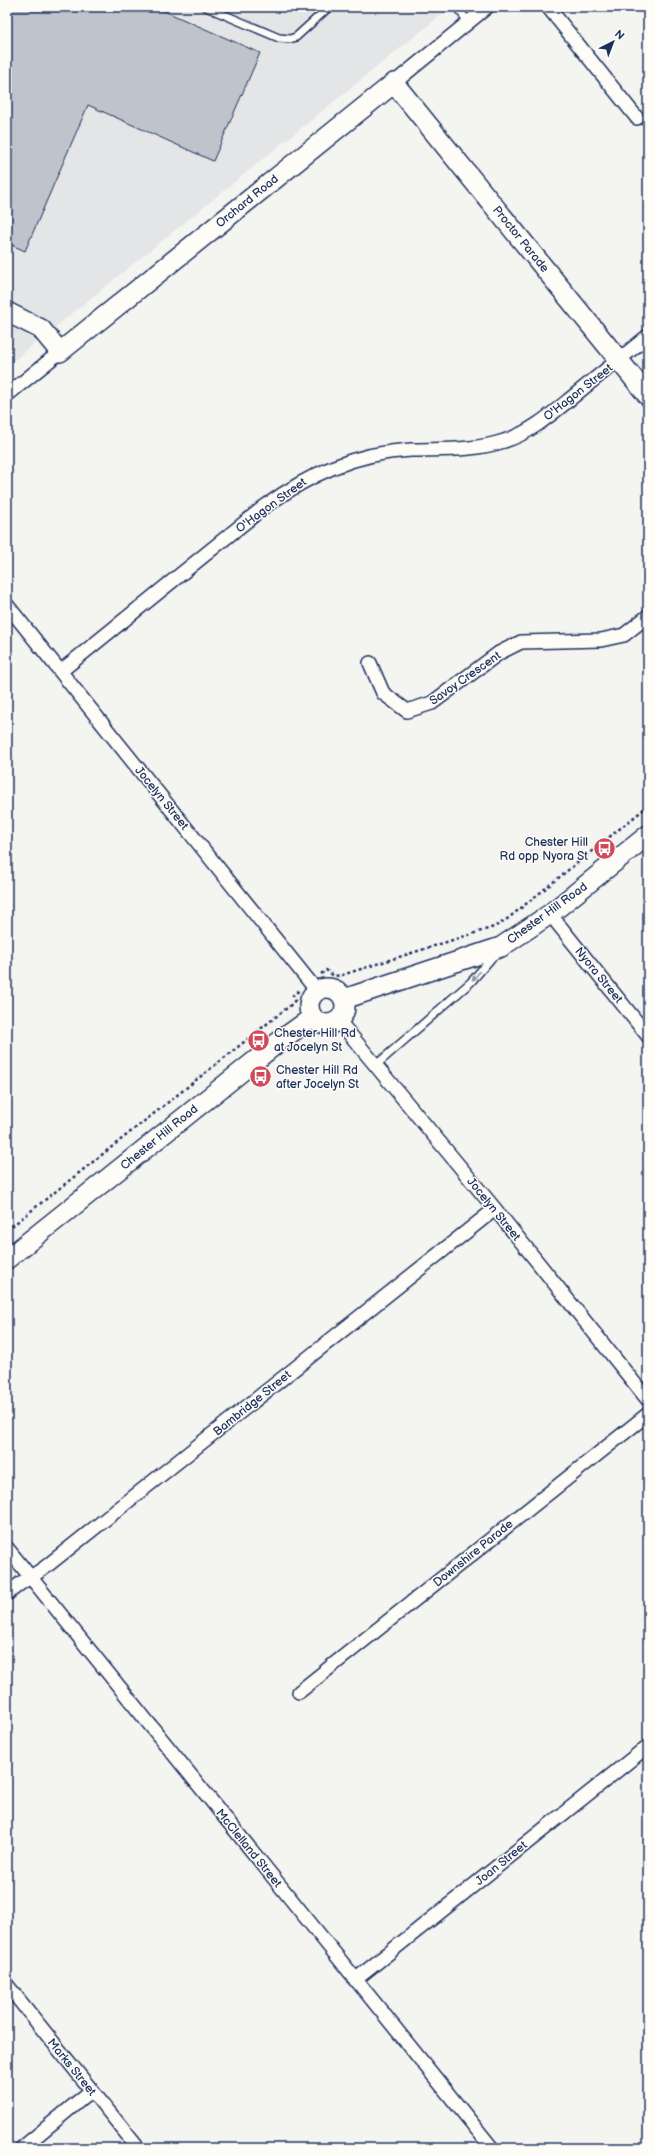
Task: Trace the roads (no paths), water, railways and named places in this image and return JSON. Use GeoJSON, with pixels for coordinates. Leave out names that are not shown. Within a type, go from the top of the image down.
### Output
{"type":"FeatureCollection","features":[{"type":"Feature","properties":{"kind":"street","name":"Orchard Road"},"geometry":{"type":"LineString","coordinates":[[7,395],[487,7]]}},
{"type":"Feature","properties":{"kind":"street"},"geometry":{"type":"LineString","coordinates":[[548,7],[637,118]]}},
{"type":"Feature","properties":{"kind":"street","name":"Proctor Parade"},"geometry":{"type":"LineString","coordinates":[[394,83],[648,396]]}},
{"type":"Feature","properties":{"kind":"street"},"geometry":{"type":"LineString","coordinates":[[7,312],[41,329],[60,352]]}},
{"type":"Feature","properties":{"kind":"street","name":"O'Hagon Street"},"geometry":{"type":"LineString","coordinates":[[61,671],[264,508],[288,490],[314,474],[364,457],[388,452],[455,450],[506,441],[528,430],[549,415],[648,336]]}},
{"type":"Feature","properties":{"kind":"street","name":"Jocelyn Street"},"geometry":{"type":"LineString","coordinates":[[7,605],[316,991]]}},
{"type":"Feature","properties":{"kind":"street","name":"Savoy Crescent"},"geometry":{"type":"LineString","coordinates":[[370,664],[383,693],[407,711],[432,703],[499,652],[521,642],[609,638],[624,635],[648,616]]}},
{"type":"Feature","properties":{"kind":"street","name":"Chester Hill Road"},"geometry":{"type":"LineString","coordinates":[[344,999],[501,947],[550,914],[648,835]]}},
{"type":"Feature","properties":{"kind":"street","name":"Nyora Street"},"geometry":{"type":"LineString","coordinates":[[550,914],[648,1036]]}},
{"type":"Feature","properties":{"kind":"street"},"geometry":{"type":"LineString","coordinates":[[324,988],[339,992],[344,999],[345,1010],[338,1020],[329,1024],[323,1023],[314,1017],[310,1004],[316,991],[324,988]]}},
{"type":"Feature","properties":{"kind":"street","name":"Chester Hill Road"},"geometry":{"type":"LineString","coordinates":[[7,1260],[281,1040],[314,1017]]}},
{"type":"Feature","properties":{"kind":"street","name":"Jocelyn Street"},"geometry":{"type":"LineString","coordinates":[[338,1020],[495,1209],[648,1400]]}},
{"type":"Feature","properties":{"kind":"street","name":"Bambridge Street"},"geometry":{"type":"LineString","coordinates":[[7,1594],[49,1564],[495,1209]]}},
{"type":"Feature","properties":{"kind":"street","name":"Downshire Parade"},"geometry":{"type":"LineString","coordinates":[[299,1692],[648,1414]]}},
{"type":"Feature","properties":{"kind":"street","name":"McClelland Street"},"geometry":{"type":"LineString","coordinates":[[7,1548],[492,2148]]}},
{"type":"Feature","properties":{"kind":"street","name":"Joan Street"},"geometry":{"type":"LineString","coordinates":[[355,1980],[648,1746]]}},
{"type":"Feature","properties":{"kind":"street","name":"Marks Street"},"geometry":{"type":"LineString","coordinates":[[7,1985],[138,2148]]}},
{"type":"Feature","properties":{"kind":"street"},"geometry":{"type":"LineString","coordinates":[[22,2148],[91,2091]]}},
{"type":"Feature","properties":{"kind":"lane"},"geometry":{"type":"LineString","coordinates":[[206,7],[279,38],[290,39],[296,37],[329,7]]}},
{"type":"Feature","properties":{"kind":"lane"},"geometry":{"type":"LineString","coordinates":[[456,7],[469,22]]}},
{"type":"Feature","properties":{"kind":"lane"},"geometry":{"type":"LineString","coordinates":[[376,1065],[470,982],[501,947]]}},
{"type":"Feature","properties":{"kind":"place","name":"Chester Hill Rd opp Nyora St"},"geometry":{"type":"Point","coordinates":[604,849]}},
{"type":"Feature","properties":{"kind":"place","name":"Chester Hill Rd at Jocelyn St"},"geometry":{"type":"Point","coordinates":[258,1040]}},
{"type":"Feature","properties":{"kind":"place","name":"Chester Hill Rd after Jocelyn St"},"geometry":{"type":"Point","coordinates":[261,1077]}}]}
